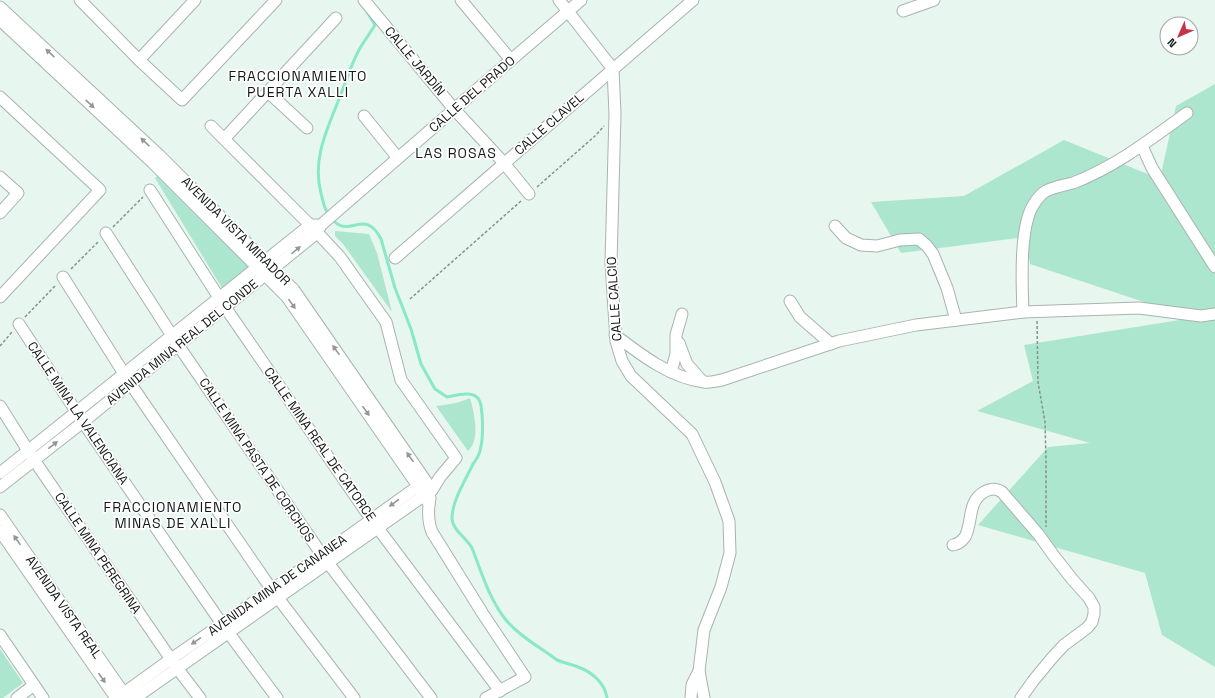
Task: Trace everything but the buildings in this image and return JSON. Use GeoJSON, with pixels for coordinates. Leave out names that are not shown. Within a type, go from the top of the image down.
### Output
{"type":"FeatureCollection","features":[{"type":"Feature","properties":{"kind":"street"},"geometry":{"type":"LineString","coordinates":[[80,0],[139,60],[182,100],[276,0]]}},
{"type":"Feature","properties":{"kind":"street"},"geometry":{"type":"LineString","coordinates":[[139,60],[195,0]]}},
{"type":"Feature","properties":{"kind":"street","name":"CALLE JARDÍN"},"geometry":{"type":"LineString","coordinates":[[364,0],[454,109],[504,163],[529,194]]}},
{"type":"Feature","properties":{"kind":"street"},"geometry":{"type":"LineString","coordinates":[[461,0],[511,60]]}},
{"type":"Feature","properties":{"kind":"street"},"geometry":{"type":"LineString","coordinates":[[560,0],[613,69]]}},
{"type":"Feature","properties":{"kind":"street","name":"CALLE DEL PRADO"},"geometry":{"type":"LineString","coordinates":[[318,226],[581,0]]}},
{"type":"Feature","properties":{"kind":"street","name":"CALLE CLAVEL"},"geometry":{"type":"LineString","coordinates":[[395,258],[693,0]]}},
{"type":"Feature","properties":{"kind":"street"},"geometry":{"type":"LineString","coordinates":[[903,11],[934,0]]}},
{"type":"Feature","properties":{"kind":"street","name":"AVENIDA VISTA MIRADOR"},"geometry":{"type":"LineString","coordinates":[[0,7],[74,82],[156,159],[265,268],[351,381],[426,491]]}},
{"type":"Feature","properties":{"kind":"street"},"geometry":{"type":"LineString","coordinates":[[224,138],[336,18]]}},
{"type":"Feature","properties":{"kind":"street","name":"AVENIDA VISTA MIRADOR"},"geometry":{"type":"LineString","coordinates":[[0,20],[74,82]]}},
{"type":"Feature","properties":{"kind":"street","name":"CALLE CALCIO"},"geometry":{"type":"LineString","coordinates":[[613,69],[615,114],[611,263],[616,341],[622,361],[631,376],[692,434],[715,482],[729,521],[730,553],[721,586],[704,630],[699,671]]}},
{"type":"Feature","properties":{"kind":"street"},"geometry":{"type":"LineString","coordinates":[[268,92],[307,128]]}},
{"type":"Feature","properties":{"kind":"street"},"geometry":{"type":"LineString","coordinates":[[0,97],[100,190],[0,297]]}},
{"type":"Feature","properties":{"kind":"street"},"geometry":{"type":"LineString","coordinates":[[1023,312],[1023,247],[1027,218],[1034,204],[1046,191],[1090,176],[1126,156],[1187,113]]}},
{"type":"Feature","properties":{"kind":"street"},"geometry":{"type":"LineString","coordinates":[[364,116],[398,158]]}},
{"type":"Feature","properties":{"kind":"street"},"geometry":{"type":"LineString","coordinates":[[211,126],[318,226]]}},
{"type":"Feature","properties":{"kind":"street"},"geometry":{"type":"LineString","coordinates":[[1142,146],[1152,168],[1215,267]]}},
{"type":"Feature","properties":{"kind":"street"},"geometry":{"type":"LineString","coordinates":[[0,177],[18,193],[0,213]]}},
{"type":"Feature","properties":{"kind":"street","name":"CALLE MINA REAL DE CATORCE"},"geometry":{"type":"LineString","coordinates":[[150,190],[222,302],[374,524],[500,691]]}},
{"type":"Feature","properties":{"kind":"street","name":"AVENIDA MINA REAL DEL CONDE"},"geometry":{"type":"LineString","coordinates":[[0,473],[31,455],[80,417],[318,226]]}},
{"type":"Feature","properties":{"kind":"street","name":"AVENIDA MINA DE CANANEA"},"geometry":{"type":"LineString","coordinates":[[121,697],[174,663],[228,633],[275,594],[374,524],[426,491],[456,458],[401,380],[386,322],[318,226]]}},
{"type":"Feature","properties":{"kind":"street"},"geometry":{"type":"LineString","coordinates":[[835,226],[846,238],[861,245],[877,246],[900,240],[919,239],[928,246],[933,254],[947,288],[956,320]]}},
{"type":"Feature","properties":{"kind":"street","name":"CALLE MINA PASTA DE CORCHOS"},"geometry":{"type":"LineString","coordinates":[[106,233],[175,340],[325,559],[431,698]]}},
{"type":"Feature","properties":{"kind":"street"},"geometry":{"type":"LineString","coordinates":[[63,277],[128,378],[275,594],[354,698]]}},
{"type":"Feature","properties":{"kind":"street"},"geometry":{"type":"LineString","coordinates":[[790,301],[800,317],[831,344]]}},
{"type":"Feature","properties":{"kind":"street"},"geometry":{"type":"LineString","coordinates":[[615,335],[647,358],[671,372],[691,380],[706,382],[722,380],[831,344],[916,325],[1023,312],[1139,308],[1201,316],[1215,314]]}},
{"type":"Feature","properties":{"kind":"street"},"geometry":{"type":"LineString","coordinates":[[671,372],[676,354],[676,335],[682,314]]}},
{"type":"Feature","properties":{"kind":"street","name":"CALLE MINA LA VALENCIANA"},"geometry":{"type":"LineString","coordinates":[[19,324],[80,417],[228,633],[277,698]]}},
{"type":"Feature","properties":{"kind":"street"},"geometry":{"type":"LineString","coordinates":[[676,335],[684,357],[693,372],[702,381]]}},
{"type":"Feature","properties":{"kind":"street","name":"CALLE MINA PEREGRINA"},"geometry":{"type":"LineString","coordinates":[[0,406],[31,455],[174,663],[200,698]]}},
{"type":"Feature","properties":{"kind":"street","name":"AVENIDA MINA REAL DEL CONDE"},"geometry":{"type":"LineString","coordinates":[[0,487],[31,455]]}},
{"type":"Feature","properties":{"kind":"street"},"geometry":{"type":"LineString","coordinates":[[953,546],[965,537],[968,530],[972,507],[976,499],[989,490],[997,489],[1010,500],[1039,535],[1089,598],[1094,607],[1092,622],[1087,628],[1064,645],[1033,681],[1021,698]]}},
{"type":"Feature","properties":{"kind":"street"},"geometry":{"type":"LineString","coordinates":[[426,491],[432,532],[483,614],[525,677],[486,698]]}},
{"type":"Feature","properties":{"kind":"street","name":"AVENIDA VISTA REAL"},"geometry":{"type":"LineString","coordinates":[[0,515],[51,597]]}},
{"type":"Feature","properties":{"kind":"street","name":"AVENIDA VISTA REAL"},"geometry":{"type":"LineString","coordinates":[[0,531],[51,597],[121,697]]}},
{"type":"Feature","properties":{"kind":"street","name":"AVENIDA MINA DE CANANEA"},"geometry":{"type":"LineString","coordinates":[[135,698],[174,663],[222,624],[275,594]]}},
{"type":"Feature","properties":{"kind":"street"},"geometry":{"type":"LineString","coordinates":[[0,635],[43,698]]}},
{"type":"Feature","properties":{"kind":"street"},"geometry":{"type":"LineString","coordinates":[[691,698],[692,685],[699,671]]}},
{"type":"Feature","properties":{"kind":"street"},"geometry":{"type":"LineString","coordinates":[[699,671],[704,698]]}},
{"type":"Feature","properties":{"kind":"street"},"geometry":{"type":"LineString","coordinates":[[17,698],[34,685]]}},
{"type":"Feature","properties":{"kind":"path"},"geometry":{"type":"LineString","coordinates":[[410,299],[595,136],[615,114]]}},
{"type":"Feature","properties":{"kind":"path"},"geometry":{"type":"LineString","coordinates":[[0,346],[63,277],[150,190]]}},
{"type":"Feature","properties":{"kind":"path"},"geometry":{"type":"LineString","coordinates":[[1037,312],[1036,329],[1038,382],[1045,422],[1046,545]]}},
{"type":"Feature","properties":{"kind":"green space"},"geometry":{"type":"Polygon","coordinates":[[[1215,84],[1215,667],[1162,635],[1145,573],[978,525],[1048,447],[1090,443],[977,411],[1033,381],[1024,345],[1192,318],[1030,264],[1025,237],[901,253],[871,202],[964,196],[1064,140],[1160,179],[1176,106],[1215,84]]]}},
{"type":"Feature","properties":{"kind":"green space"},"geometry":{"type":"Polygon","coordinates":[[[157,176],[248,267],[222,288],[155,178],[157,176]]]}},
{"type":"Feature","properties":{"kind":"green space"},"geometry":{"type":"Polygon","coordinates":[[[335,231],[369,234],[377,253],[392,312],[343,244],[335,236],[335,231]]]}},
{"type":"Feature","properties":{"kind":"green space"},"geometry":{"type":"Polygon","coordinates":[[[470,398],[475,418],[475,433],[472,446],[468,451],[436,406],[453,404],[470,398]]]}},
{"type":"Feature","properties":{"kind":"green space"},"geometry":{"type":"Polygon","coordinates":[[[0,649],[23,683],[3,698],[0,698],[0,649]]]}},
{"type":"Feature","properties":{"kind":"waterway"},"geometry":{"type":"LineString","coordinates":[[366,10],[375,25],[354,60],[322,145],[318,168],[324,205],[327,212],[335,222],[341,226],[347,227],[358,224],[369,225],[375,230],[381,239],[395,288],[411,329],[421,364],[435,389],[447,397],[461,394],[475,395],[480,402],[483,428],[480,451],[454,504],[452,518],[454,526],[470,544],[486,586],[495,604],[511,626],[530,642],[557,660],[583,669],[593,675],[601,683],[607,698]]}},
{"type":"Feature","properties":{"kind":"district","name":"FRACCIONAMIENTO PUERTA XALLI"},"geometry":{"type":"Point","coordinates":[298,84]}},
{"type":"Feature","properties":{"kind":"district","name":"LAS ROSAS"},"geometry":{"type":"Point","coordinates":[456,153]}},
{"type":"Feature","properties":{"kind":"district","name":"FRACCIONAMIENTO MINAS DE XALLI"},"geometry":{"type":"Point","coordinates":[173,516]}}]}
